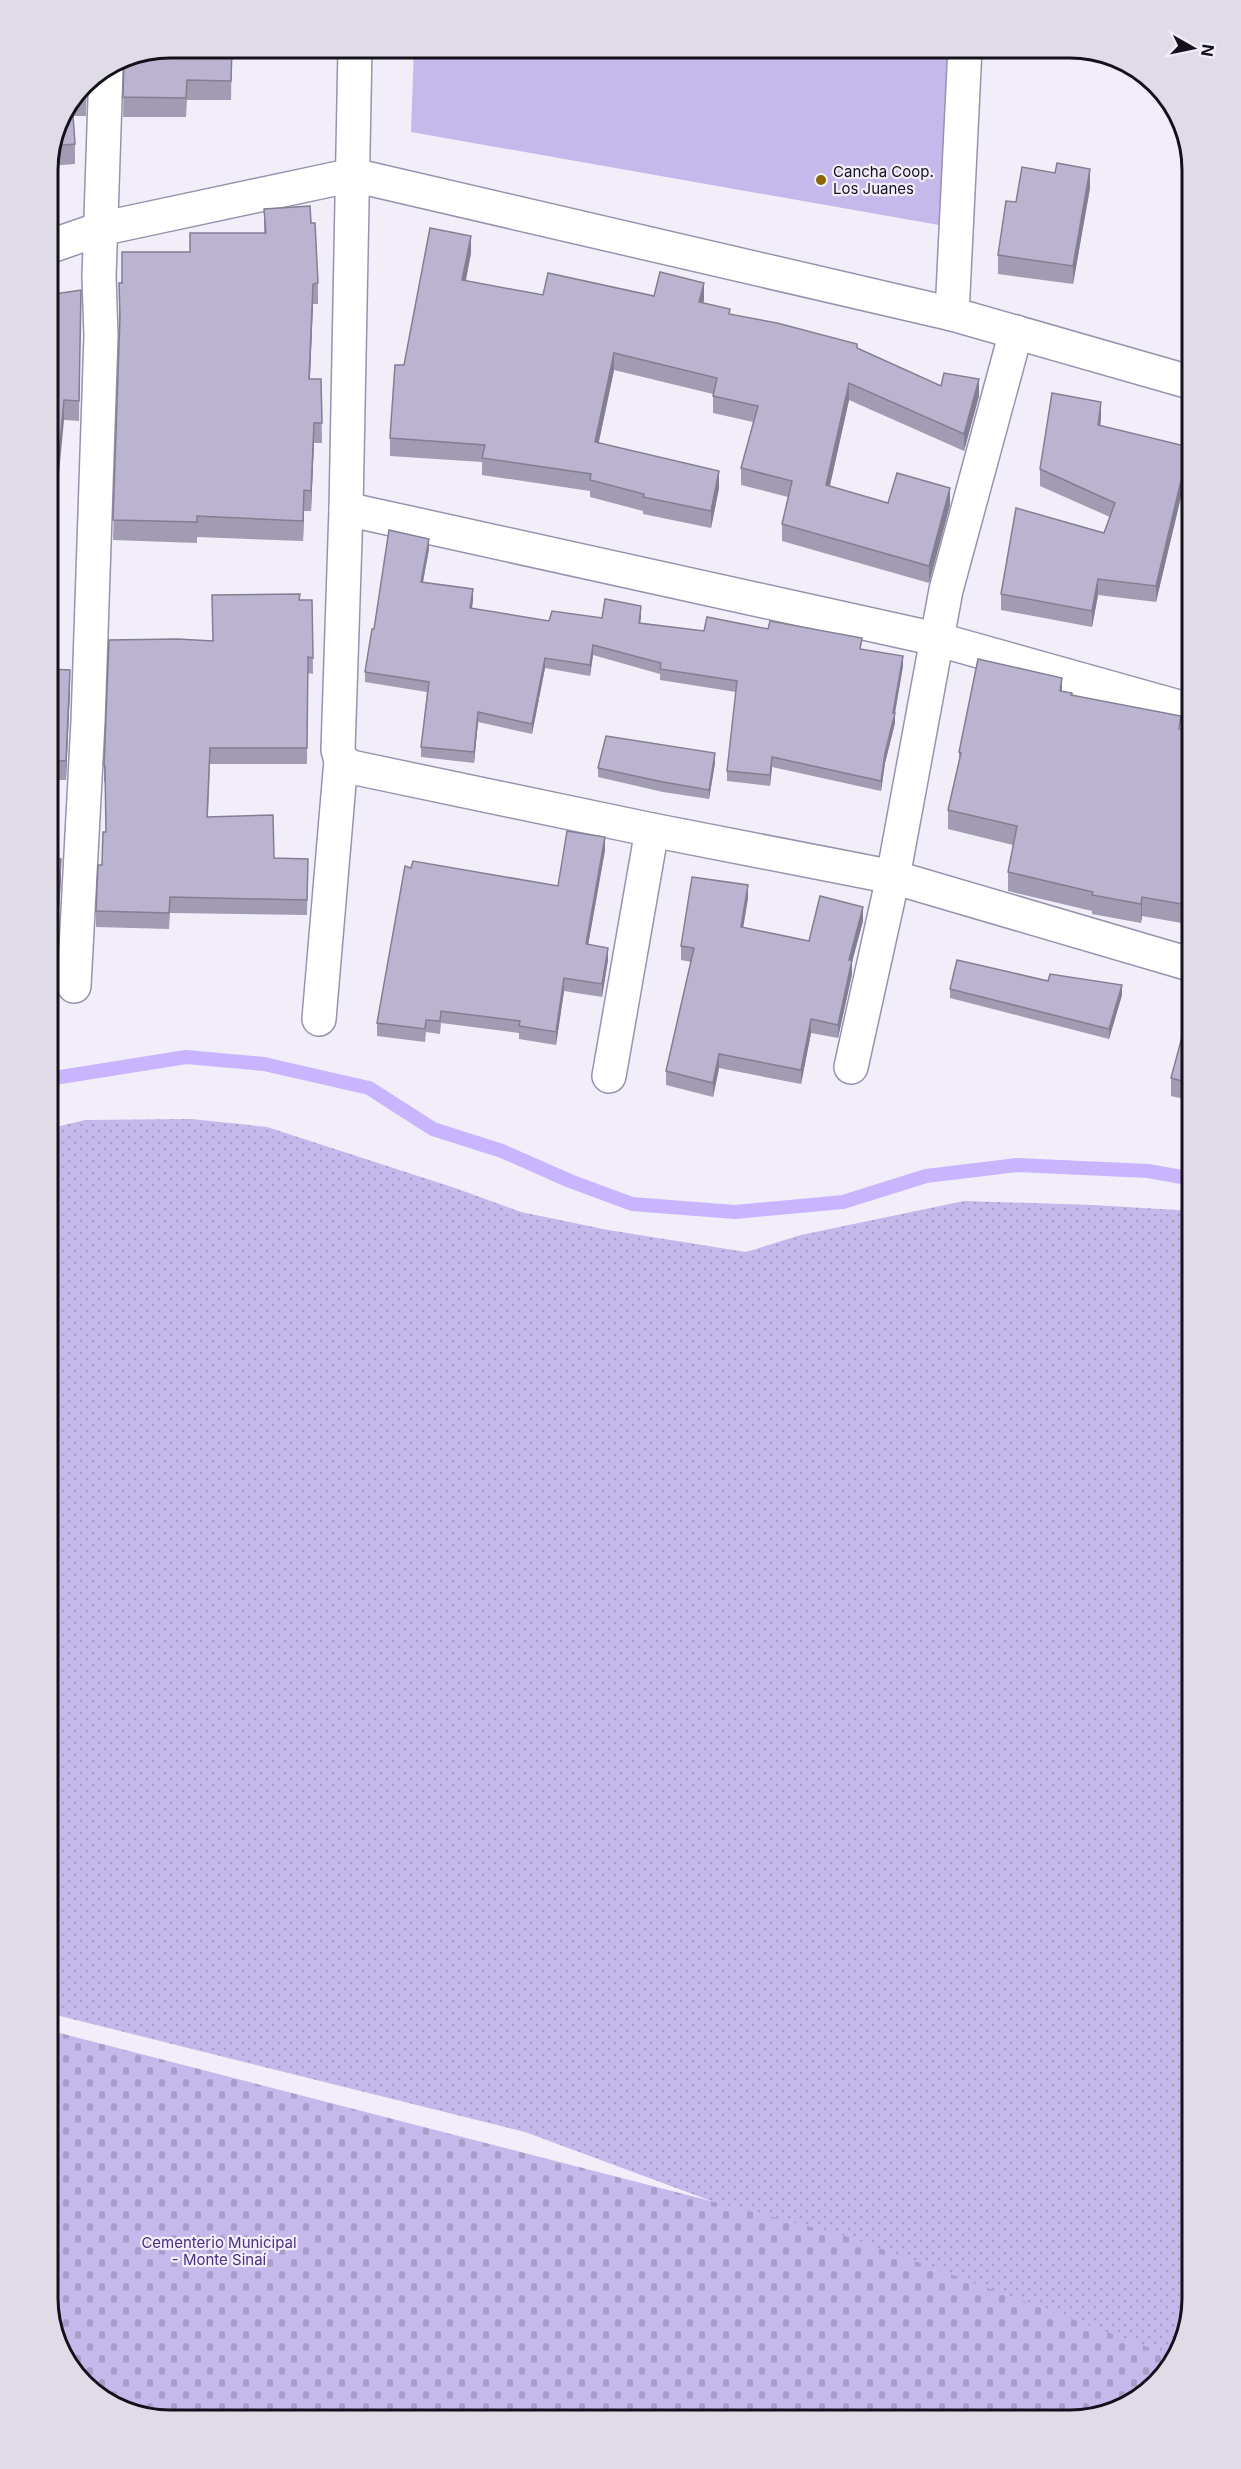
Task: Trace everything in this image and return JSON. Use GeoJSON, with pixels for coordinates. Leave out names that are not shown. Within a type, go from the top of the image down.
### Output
{"type":"FeatureCollection","features":[{"type":"Feature","properties":{"kind":"street"},"geometry":{"type":"LineString","coordinates":[[319,1019],[341,760],[338,750],[346,508],[355,59]]}},
{"type":"Feature","properties":{"kind":"street"},"geometry":{"type":"LineString","coordinates":[[951,314],[964,59]]}},
{"type":"Feature","properties":{"kind":"street"},"geometry":{"type":"LineString","coordinates":[[74,986],[89,699],[101,336],[100,229],[106,79]]}},
{"type":"Feature","properties":{"kind":"street"},"geometry":{"type":"LineString","coordinates":[[59,243],[100,229],[352,175],[951,314],[1183,380]]}},
{"type":"Feature","properties":{"kind":"street"},"geometry":{"type":"LineString","coordinates":[[851,1067],[893,877],[946,590],[1016,332]]}},
{"type":"Feature","properties":{"kind":"street"},"geometry":{"type":"LineString","coordinates":[[346,508],[936,639],[1183,708]]}},
{"type":"Feature","properties":{"kind":"street"},"geometry":{"type":"LineString","coordinates":[[341,760],[351,767],[652,830],[893,877],[1183,962]]}},
{"type":"Feature","properties":{"kind":"street"},"geometry":{"type":"LineString","coordinates":[[609,1076],[652,830]]}},
{"type":"Feature","properties":{"kind":"green space","name":"Cancha Coop. Los Juanes"},"geometry":{"type":"Polygon","coordinates":[[[414,59],[963,59],[956,228],[411,132],[414,59]]]}},
{"type":"Feature","properties":{"kind":"green space"},"geometry":{"type":"Polygon","coordinates":[[[191,1119],[267,1127],[455,1188],[521,1212],[608,1230],[746,1252],[801,1235],[964,1201],[1183,1210],[1183,2298],[1177,2334],[1159,2367],[525,2132],[58,2016],[59,1126],[85,1120],[191,1119]]]}},
{"type":"Feature","properties":{"kind":"green space","name":"Cementerio Municipal - Monte Sinaí"},"geometry":{"type":"Polygon","coordinates":[[[58,2033],[846,2236],[1168,2354],[1155,2372],[1139,2387],[1113,2402],[1085,2410],[164,2410],[142,2407],[115,2395],[91,2378],[67,2341],[59,2313],[58,2033]]]}},
{"type":"Feature","properties":{"kind":"building"},"geometry":{"type":"Polygon","coordinates":[[[164,59],[232,59],[231,81],[187,80],[186,98],[123,97],[124,69],[142,62],[164,59]]]}},
{"type":"Feature","properties":{"kind":"building"},"geometry":{"type":"Polygon","coordinates":[[[73,115],[75,144],[61,145],[73,115]]]}},
{"type":"Feature","properties":{"kind":"building"},"geometry":{"type":"Polygon","coordinates":[[[1057,163],[1090,169],[1073,266],[998,255],[1006,201],[1016,202],[1022,167],[1055,173],[1057,163]]]}},
{"type":"Feature","properties":{"kind":"building"},"geometry":{"type":"Polygon","coordinates":[[[310,206],[311,223],[315,223],[318,283],[313,284],[309,379],[321,379],[322,423],[314,423],[311,491],[304,490],[303,521],[197,516],[197,522],[113,520],[120,316],[119,283],[122,283],[122,252],[190,252],[190,233],[266,233],[264,209],[310,206]]]}},
{"type":"Feature","properties":{"kind":"building"},"geometry":{"type":"Polygon","coordinates":[[[430,228],[471,236],[462,280],[543,295],[548,273],[654,296],[660,272],[704,283],[699,302],[730,309],[729,314],[777,323],[857,344],[857,348],[941,386],[944,373],[979,379],[964,434],[849,383],[826,485],[888,503],[897,473],[950,488],[929,566],[782,524],[792,481],[741,468],[758,406],[713,396],[717,378],[614,353],[595,442],[719,471],[711,511],[643,497],[644,494],[590,480],[591,474],[482,458],[485,445],[390,438],[395,365],[404,365],[430,228]]]}},
{"type":"Feature","properties":{"kind":"building"},"geometry":{"type":"Polygon","coordinates":[[[81,290],[79,401],[64,400],[59,455],[59,293],[81,290]]]}},
{"type":"Feature","properties":{"kind":"building"},"geometry":{"type":"Polygon","coordinates":[[[1052,393],[1101,402],[1098,425],[1183,446],[1183,472],[1156,586],[1098,579],[1092,611],[1001,594],[1016,508],[1104,533],[1115,503],[1040,469],[1052,393]]]}},
{"type":"Feature","properties":{"kind":"building"},"geometry":{"type":"Polygon","coordinates":[[[389,530],[429,539],[421,582],[473,589],[470,608],[549,621],[552,611],[602,618],[605,599],[641,606],[639,623],[704,631],[707,617],[768,629],[770,621],[862,638],[860,649],[903,656],[893,713],[895,713],[881,781],[772,757],[770,775],[727,771],[737,681],[660,669],[661,663],[593,645],[590,665],[545,658],[532,724],[478,712],[474,752],[421,747],[429,682],[365,672],[389,530]]]}},
{"type":"Feature","properties":{"kind":"building"},"geometry":{"type":"Polygon","coordinates":[[[300,594],[299,600],[312,600],[313,658],[308,657],[307,748],[210,748],[207,817],[273,815],[274,858],[308,859],[307,900],[170,897],[169,913],[96,911],[98,865],[102,865],[103,832],[106,832],[104,766],[109,640],[213,641],[212,595],[300,594]]]}},
{"type":"Feature","properties":{"kind":"building"},"geometry":{"type":"Polygon","coordinates":[[[978,659],[1062,678],[1060,691],[1072,693],[1071,695],[1181,716],[1179,729],[1183,730],[1183,904],[1142,897],[1141,904],[1092,895],[1093,892],[1008,872],[1017,826],[948,810],[961,753],[959,752],[978,659]]]}},
{"type":"Feature","properties":{"kind":"building"},"geometry":{"type":"Polygon","coordinates":[[[59,669],[70,670],[66,761],[59,761],[59,669]]]}},
{"type":"Feature","properties":{"kind":"building"},"geometry":{"type":"Polygon","coordinates":[[[606,736],[715,753],[709,790],[598,768],[606,736]]]}},
{"type":"Feature","properties":{"kind":"building"},"geometry":{"type":"Polygon","coordinates":[[[567,831],[605,837],[586,944],[608,948],[602,984],[564,978],[556,1032],[519,1026],[520,1021],[441,1011],[440,1021],[426,1020],[425,1029],[377,1023],[405,866],[411,868],[413,861],[558,886],[567,831]]]}},
{"type":"Feature","properties":{"kind":"building"},"geometry":{"type":"Polygon","coordinates":[[[59,859],[61,859],[59,896],[59,859]]]}},
{"type":"Feature","properties":{"kind":"building"},"geometry":{"type":"Polygon","coordinates":[[[692,877],[748,885],[741,927],[809,941],[820,896],[863,907],[849,960],[852,960],[838,1025],[811,1019],[801,1070],[719,1054],[713,1083],[666,1071],[694,948],[681,946],[692,877]]]}},
{"type":"Feature","properties":{"kind":"building"},"geometry":{"type":"Polygon","coordinates":[[[957,960],[1048,981],[1050,974],[1122,985],[1109,1029],[950,989],[957,960]]]}},
{"type":"Feature","properties":{"kind":"building"},"geometry":{"type":"Polygon","coordinates":[[[1183,1033],[1183,1081],[1171,1078],[1183,1033]]]}},
{"type":"Feature","properties":{"kind":"waterway"},"geometry":{"type":"LineString","coordinates":[[59,1077],[186,1057],[264,1064],[369,1088],[433,1129],[502,1151],[570,1181],[632,1204],[735,1212],[843,1202],[926,1176],[1017,1165],[1148,1171],[1183,1177]]}},
{"type":"Feature","properties":{"kind":"place","name":"Cancha Coop. Los Juanes"},"geometry":{"type":"Point","coordinates":[821,180]}}]}
